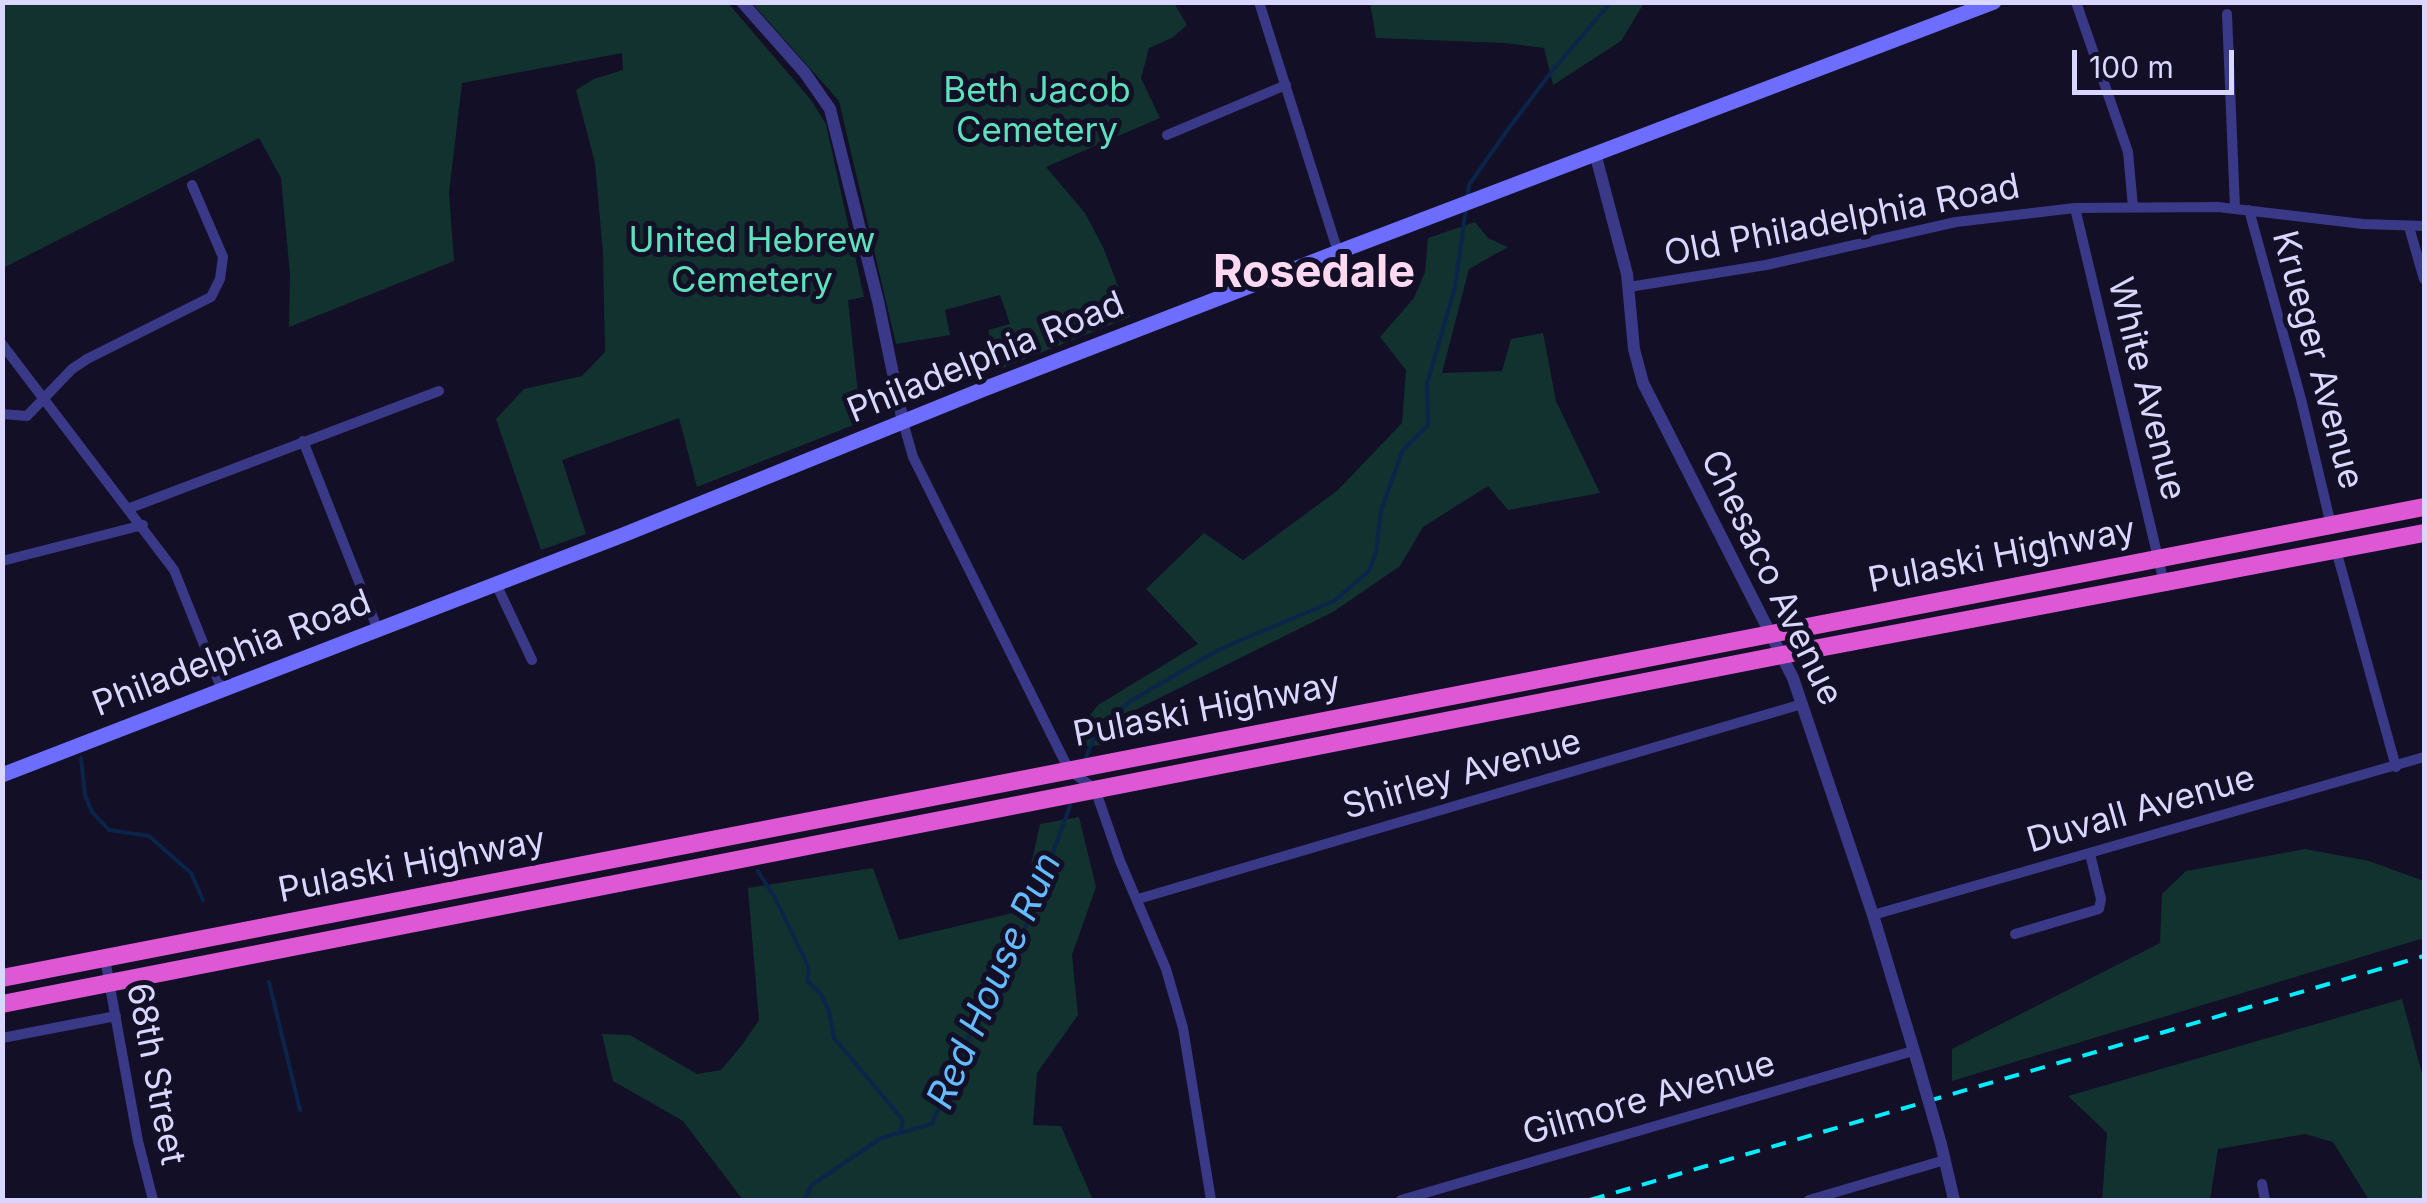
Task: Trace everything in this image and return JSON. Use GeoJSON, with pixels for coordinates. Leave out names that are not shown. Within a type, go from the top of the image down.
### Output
{"type":"FeatureCollection","features":[{"type":"Feature","properties":{"kind":"highway","name":"Pulaski Highway"},"geometry":{"type":"LineString","coordinates":[[2,978],[2424,507]]}},
{"type":"Feature","properties":{"kind":"highway","name":"Pulaski Highway"},"geometry":{"type":"LineString","coordinates":[[2,1004],[2424,533]]}},
{"type":"Feature","properties":{"kind":"main road","name":"Philadelphia Road"},"geometry":{"type":"LineString","coordinates":[[2,775],[1338,252],[1994,2]]}},
{"type":"Feature","properties":{"kind":"street"},"geometry":{"type":"LineString","coordinates":[[742,2],[805,73],[830,109],[878,301],[902,422],[914,457],[1069,770],[1095,789],[1120,861],[1166,969],[1184,1028],[1210,1200]]}},
{"type":"Feature","properties":{"kind":"street"},"geometry":{"type":"LineString","coordinates":[[1259,2],[1338,252]]}},
{"type":"Feature","properties":{"kind":"street"},"geometry":{"type":"LineString","coordinates":[[2076,2],[2128,152],[2133,207]]}},
{"type":"Feature","properties":{"kind":"street"},"geometry":{"type":"LineString","coordinates":[[2227,14],[2235,208]]}},
{"type":"Feature","properties":{"kind":"street"},"geometry":{"type":"LineString","coordinates":[[1167,135],[1286,85]]}},
{"type":"Feature","properties":{"kind":"street","name":"Chesaco Avenue"},"geometry":{"type":"LineString","coordinates":[[1594,153],[1629,287],[1634,348],[1643,383],[1782,655],[1802,704],[1873,915],[1954,1200]]}},
{"type":"Feature","properties":{"kind":"street"},"geometry":{"type":"LineString","coordinates":[[2,414],[27,416],[72,369],[87,359],[211,297],[220,279],[222,257],[192,186]]}},
{"type":"Feature","properties":{"kind":"street","name":"Old Philadelphia Road"},"geometry":{"type":"LineString","coordinates":[[1629,287],[1766,265],[1956,222],[2075,208],[2235,208],[2424,226]]}},
{"type":"Feature","properties":{"kind":"street","name":"White Avenue"},"geometry":{"type":"LineString","coordinates":[[2075,208],[2164,583]]}},
{"type":"Feature","properties":{"kind":"street","name":"Krueger Avenue"},"geometry":{"type":"LineString","coordinates":[[2248,210],[2301,399],[2330,525]]}},
{"type":"Feature","properties":{"kind":"street"},"geometry":{"type":"LineString","coordinates":[[2409,227],[2424,278]]}},
{"type":"Feature","properties":{"kind":"street"},"geometry":{"type":"LineString","coordinates":[[2,344],[143,525],[179,580],[222,690]]}},
{"type":"Feature","properties":{"kind":"street"},"geometry":{"type":"LineString","coordinates":[[130,508],[439,390]]}},
{"type":"Feature","properties":{"kind":"street"},"geometry":{"type":"LineString","coordinates":[[303,441],[378,630]]}},
{"type":"Feature","properties":{"kind":"street"},"geometry":{"type":"LineString","coordinates":[[2,560],[143,525]]}},
{"type":"Feature","properties":{"kind":"street"},"geometry":{"type":"LineString","coordinates":[[2336,550],[2396,766]]}},
{"type":"Feature","properties":{"kind":"street"},"geometry":{"type":"LineString","coordinates":[[496,584],[532,660]]}},
{"type":"Feature","properties":{"kind":"street","name":"Shirley Avenue"},"geometry":{"type":"LineString","coordinates":[[1138,899],[1802,704]]}},
{"type":"Feature","properties":{"kind":"street","name":"Duvall Avenue"},"geometry":{"type":"LineString","coordinates":[[1873,915],[2424,757]]}},
{"type":"Feature","properties":{"kind":"street"},"geometry":{"type":"LineString","coordinates":[[2015,934],[2099,910],[2101,899],[2090,854]]}},
{"type":"Feature","properties":{"kind":"street","name":"68th Street"},"geometry":{"type":"LineString","coordinates":[[105,958],[153,1200]]}},
{"type":"Feature","properties":{"kind":"street"},"geometry":{"type":"LineString","coordinates":[[2,1038],[116,1016]]}},
{"type":"Feature","properties":{"kind":"street","name":"Gilmore Avenue"},"geometry":{"type":"LineString","coordinates":[[1401,1200],[1915,1056]]}},
{"type":"Feature","properties":{"kind":"street"},"geometry":{"type":"LineString","coordinates":[[1809,1200],[1945,1160]]}},
{"type":"Feature","properties":{"kind":"street"},"geometry":{"type":"LineString","coordinates":[[2262,1184],[2264,1200]]}},
{"type":"Feature","properties":{"kind":"green space"},"geometry":{"type":"Polygon","coordinates":[[[1370,2],[1644,3],[1621,41],[1553,85],[1544,48],[1376,38],[1370,2]]]}},
{"type":"Feature","properties":{"kind":"green space","name":"United Hebrew Cemetery"},"geometry":{"type":"Polygon","coordinates":[[[3,3],[728,3],[811,100],[826,124],[864,297],[848,300],[861,422],[697,487],[679,418],[562,460],[586,534],[541,550],[496,419],[524,389],[582,376],[605,352],[603,253],[595,163],[576,90],[594,79],[623,70],[622,53],[462,83],[449,193],[454,261],[289,327],[290,274],[281,178],[259,138],[3,268],[3,3]]]}},
{"type":"Feature","properties":{"kind":"green space","name":"Beth Jacob Cemetery"},"geometry":{"type":"Polygon","coordinates":[[[752,3],[1174,3],[1187,25],[1172,38],[1149,48],[1141,78],[1160,118],[1046,167],[1085,213],[1103,247],[1130,317],[1000,369],[988,330],[1010,324],[1000,295],[945,310],[950,335],[896,344],[839,101],[752,3]]]}},
{"type":"Feature","properties":{"kind":"green space"},"geometry":{"type":"Polygon","coordinates":[[[1475,222],[1488,238],[1508,247],[1469,269],[1442,373],[1502,371],[1511,339],[1543,333],[1556,401],[1600,493],[1508,510],[1488,486],[1423,527],[1400,566],[1333,612],[1129,713],[1114,744],[1077,747],[1087,719],[1098,705],[1198,644],[1146,589],[1204,533],[1243,560],[1338,490],[1402,423],[1406,370],[1380,337],[1414,298],[1425,272],[1428,238],[1475,222]]]}},
{"type":"Feature","properties":{"kind":"green space"},"geometry":{"type":"Polygon","coordinates":[[[1079,817],[1096,887],[1072,955],[1078,1015],[1037,1073],[1033,1125],[1061,1126],[1093,1200],[743,1200],[683,1121],[613,1081],[602,1034],[630,1035],[697,1074],[721,1070],[742,1045],[759,1020],[748,888],[873,868],[899,940],[1021,911],[1040,824],[1079,817]]]}},
{"type":"Feature","properties":{"kind":"green space"},"geometry":{"type":"Polygon","coordinates":[[[2305,849],[2369,861],[2424,881],[2424,938],[1952,1081],[1952,1049],[2160,943],[2162,894],[2186,871],[2305,849]]]}},
{"type":"Feature","properties":{"kind":"green space"},"geometry":{"type":"Polygon","coordinates":[[[2402,999],[2424,1081],[2424,1200],[2369,1200],[2333,1142],[2305,1134],[2218,1149],[2210,1200],[2102,1200],[2107,1133],[2068,1096],[2402,999]]]}},
{"type":"Feature","properties":{"kind":"waterway","name":"Red House Run"},"geometry":{"type":"LineString","coordinates":[[1467,198],[1469,185],[1506,132],[1611,2]]}},
{"type":"Feature","properties":{"kind":"waterway","name":"Red House Run"},"geometry":{"type":"LineString","coordinates":[[1086,757],[1097,731],[1129,702],[1220,649],[1334,601],[1369,571],[1376,552],[1381,510],[1403,450],[1428,425],[1427,384],[1455,287],[1466,208]]}},
{"type":"Feature","properties":{"kind":"waterway"},"geometry":{"type":"LineString","coordinates":[[81,758],[85,795],[92,812],[109,830],[149,836],[191,873],[203,900]]}},
{"type":"Feature","properties":{"kind":"waterway","name":"Red House Run"},"geometry":{"type":"LineString","coordinates":[[804,1200],[812,1185],[881,1138],[932,1124],[982,1006],[1024,931],[1070,806]]}},
{"type":"Feature","properties":{"kind":"waterway"},"geometry":{"type":"LineString","coordinates":[[758,871],[809,968],[807,981],[821,994],[829,1011],[834,1038],[903,1120],[900,1133]]}},
{"type":"Feature","properties":{"kind":"waterway"},"geometry":{"type":"LineString","coordinates":[[269,982],[300,1110]]}},
{"type":"Feature","properties":{"kind":"railway"},"geometry":{"type":"LineString","coordinates":[[1590,1200],[2424,956]]}},
{"type":"Feature","properties":{"kind":"district","name":"Rosedale"},"geometry":{"type":"Point","coordinates":[1314,273]}}]}
